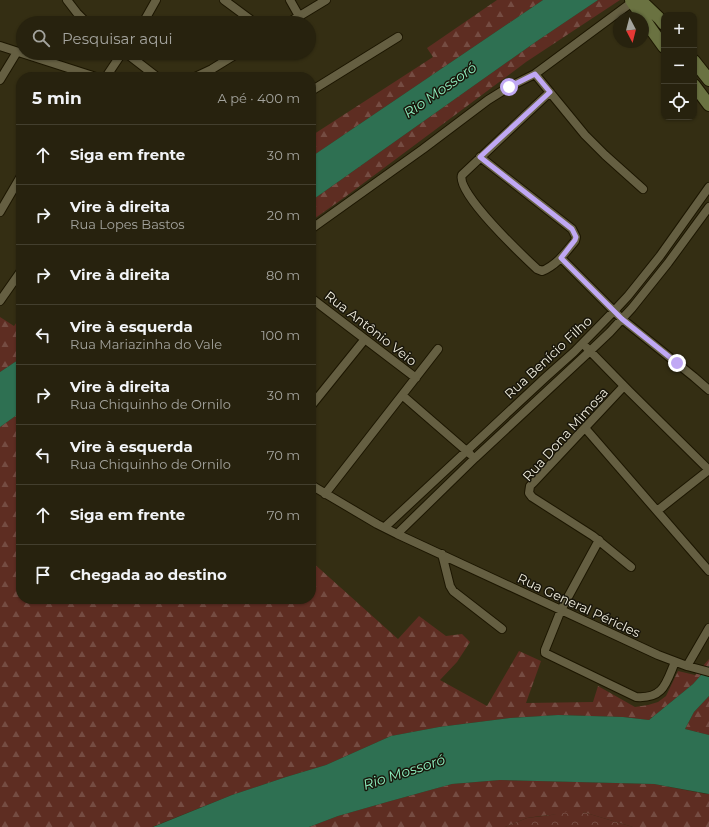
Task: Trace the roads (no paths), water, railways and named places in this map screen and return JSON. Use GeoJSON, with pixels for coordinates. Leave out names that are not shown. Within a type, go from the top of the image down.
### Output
{"type":"FeatureCollection","features":[{"type":"Feature","properties":{"kind":"main road"},"geometry":{"type":"LineString","coordinates":[[635,0],[661,20]]}},
{"type":"Feature","properties":{"kind":"main road"},"geometry":{"type":"LineString","coordinates":[[635,0],[651,30],[661,42]]}},
{"type":"Feature","properties":{"kind":"main road"},"geometry":{"type":"LineString","coordinates":[[697,65],[709,80]]}},
{"type":"Feature","properties":{"kind":"main road"},"geometry":{"type":"LineString","coordinates":[[697,89],[709,105]]}},
{"type":"Feature","properties":{"kind":"street"},"geometry":{"type":"LineString","coordinates":[[67,0],[80,16]]}},
{"type":"Feature","properties":{"kind":"street"},"geometry":{"type":"LineString","coordinates":[[147,16],[156,0]]}},
{"type":"Feature","properties":{"kind":"street"},"geometry":{"type":"LineString","coordinates":[[224,0],[246,16]]}},
{"type":"Feature","properties":{"kind":"street"},"geometry":{"type":"LineString","coordinates":[[290,0],[299,16],[326,0]]}},
{"type":"Feature","properties":{"kind":"street"},"geometry":{"type":"LineString","coordinates":[[316,225],[423,149],[488,100],[509,87],[535,74],[635,0]]}},
{"type":"Feature","properties":{"kind":"street"},"geometry":{"type":"LineString","coordinates":[[316,87],[398,37]]}},
{"type":"Feature","properties":{"kind":"street"},"geometry":{"type":"LineString","coordinates":[[0,46],[16,52]]}},
{"type":"Feature","properties":{"kind":"street"},"geometry":{"type":"LineString","coordinates":[[0,80],[16,54]]}},
{"type":"Feature","properties":{"kind":"street"},"geometry":{"type":"LineString","coordinates":[[42,60],[80,72]]}},
{"type":"Feature","properties":{"kind":"street"},"geometry":{"type":"LineString","coordinates":[[109,72],[117,60]]}},
{"type":"Feature","properties":{"kind":"street"},"geometry":{"type":"LineString","coordinates":[[135,60],[151,72]]}},
{"type":"Feature","properties":{"kind":"street"},"geometry":{"type":"LineString","coordinates":[[206,72],[227,60]]}},
{"type":"Feature","properties":{"kind":"street"},"geometry":{"type":"LineString","coordinates":[[535,74],[585,135],[643,189]]}},
{"type":"Feature","properties":{"kind":"street"},"geometry":{"type":"LineString","coordinates":[[480,157],[572,229],[575,233],[575,240],[561,258],[547,269],[542,271],[537,269],[496,230],[468,194],[464,188],[461,178],[462,175],[480,157],[550,92]]}},
{"type":"Feature","properties":{"kind":"street"},"geometry":{"type":"LineString","coordinates":[[0,212],[16,185]]}},
{"type":"Feature","properties":{"kind":"street","name":"Rua Benício Filho"},"geometry":{"type":"LineString","coordinates":[[385,527],[583,344],[628,296],[660,256],[709,187]]}},
{"type":"Feature","properties":{"kind":"street"},"geometry":{"type":"LineString","coordinates":[[701,198],[709,206]]}},
{"type":"Feature","properties":{"kind":"street","name":"Rua Benício Filho"},"geometry":{"type":"LineString","coordinates":[[397,534],[622,319],[659,274],[709,206]]}},
{"type":"Feature","properties":{"kind":"street"},"geometry":{"type":"LineString","coordinates":[[561,258],[622,319],[709,390]]}},
{"type":"Feature","properties":{"kind":"street"},"geometry":{"type":"LineString","coordinates":[[650,267],[659,274]]}},
{"type":"Feature","properties":{"kind":"street"},"geometry":{"type":"LineString","coordinates":[[0,301],[16,278]]}},
{"type":"Feature","properties":{"kind":"street","name":"Rua Antônio Veio"},"geometry":{"type":"LineString","coordinates":[[316,302],[416,378]]}},
{"type":"Feature","properties":{"kind":"street"},"geometry":{"type":"LineString","coordinates":[[316,400],[365,339]]}},
{"type":"Feature","properties":{"kind":"street"},"geometry":{"type":"LineString","coordinates":[[583,344],[709,470],[657,511]]}},
{"type":"Feature","properties":{"kind":"street"},"geometry":{"type":"LineString","coordinates":[[325,494],[438,349]]}},
{"type":"Feature","properties":{"kind":"street","name":"Rua Dona Mimosa"},"geometry":{"type":"LineString","coordinates":[[624,386],[530,486],[529,493],[532,497],[599,540],[631,567]]}},
{"type":"Feature","properties":{"kind":"street"},"geometry":{"type":"LineString","coordinates":[[402,395],[475,458]]}},
{"type":"Feature","properties":{"kind":"street"},"geometry":{"type":"LineString","coordinates":[[585,428],[709,571]]}},
{"type":"Feature","properties":{"kind":"street","name":"Rua General Péricles"},"geometry":{"type":"LineString","coordinates":[[316,488],[397,534],[658,655],[675,662],[709,672]]}},
{"type":"Feature","properties":{"kind":"street"},"geometry":{"type":"LineString","coordinates":[[599,540],[561,610],[544,650],[545,654],[636,697],[644,698],[660,692],[664,687],[675,662]]}},
{"type":"Feature","properties":{"kind":"street"},"geometry":{"type":"LineString","coordinates":[[442,554],[450,586],[453,592],[502,629]]}},
{"type":"Feature","properties":{"kind":"street"},"geometry":{"type":"LineString","coordinates":[[687,666],[709,628]]}},
{"type":"Feature","properties":{"kind":"water","name":"Rio Mossoró"},"geometry":{"type":"Polygon","coordinates":[[[543,0],[598,0],[537,41],[316,197],[316,154],[543,0]]]}},
{"type":"Feature","properties":{"kind":"water"},"geometry":{"type":"Polygon","coordinates":[[[16,361],[16,416],[0,427],[0,372],[16,361]]]}},
{"type":"Feature","properties":{"kind":"water","name":"Rio Mossoró"},"geometry":{"type":"Polygon","coordinates":[[[709,666],[709,696],[694,712],[685,729],[709,735],[709,794],[654,784],[500,780],[452,784],[338,816],[309,827],[153,827],[232,795],[326,765],[391,736],[439,727],[510,718],[558,715],[623,717],[649,720],[693,684],[709,666]]]}}]}
